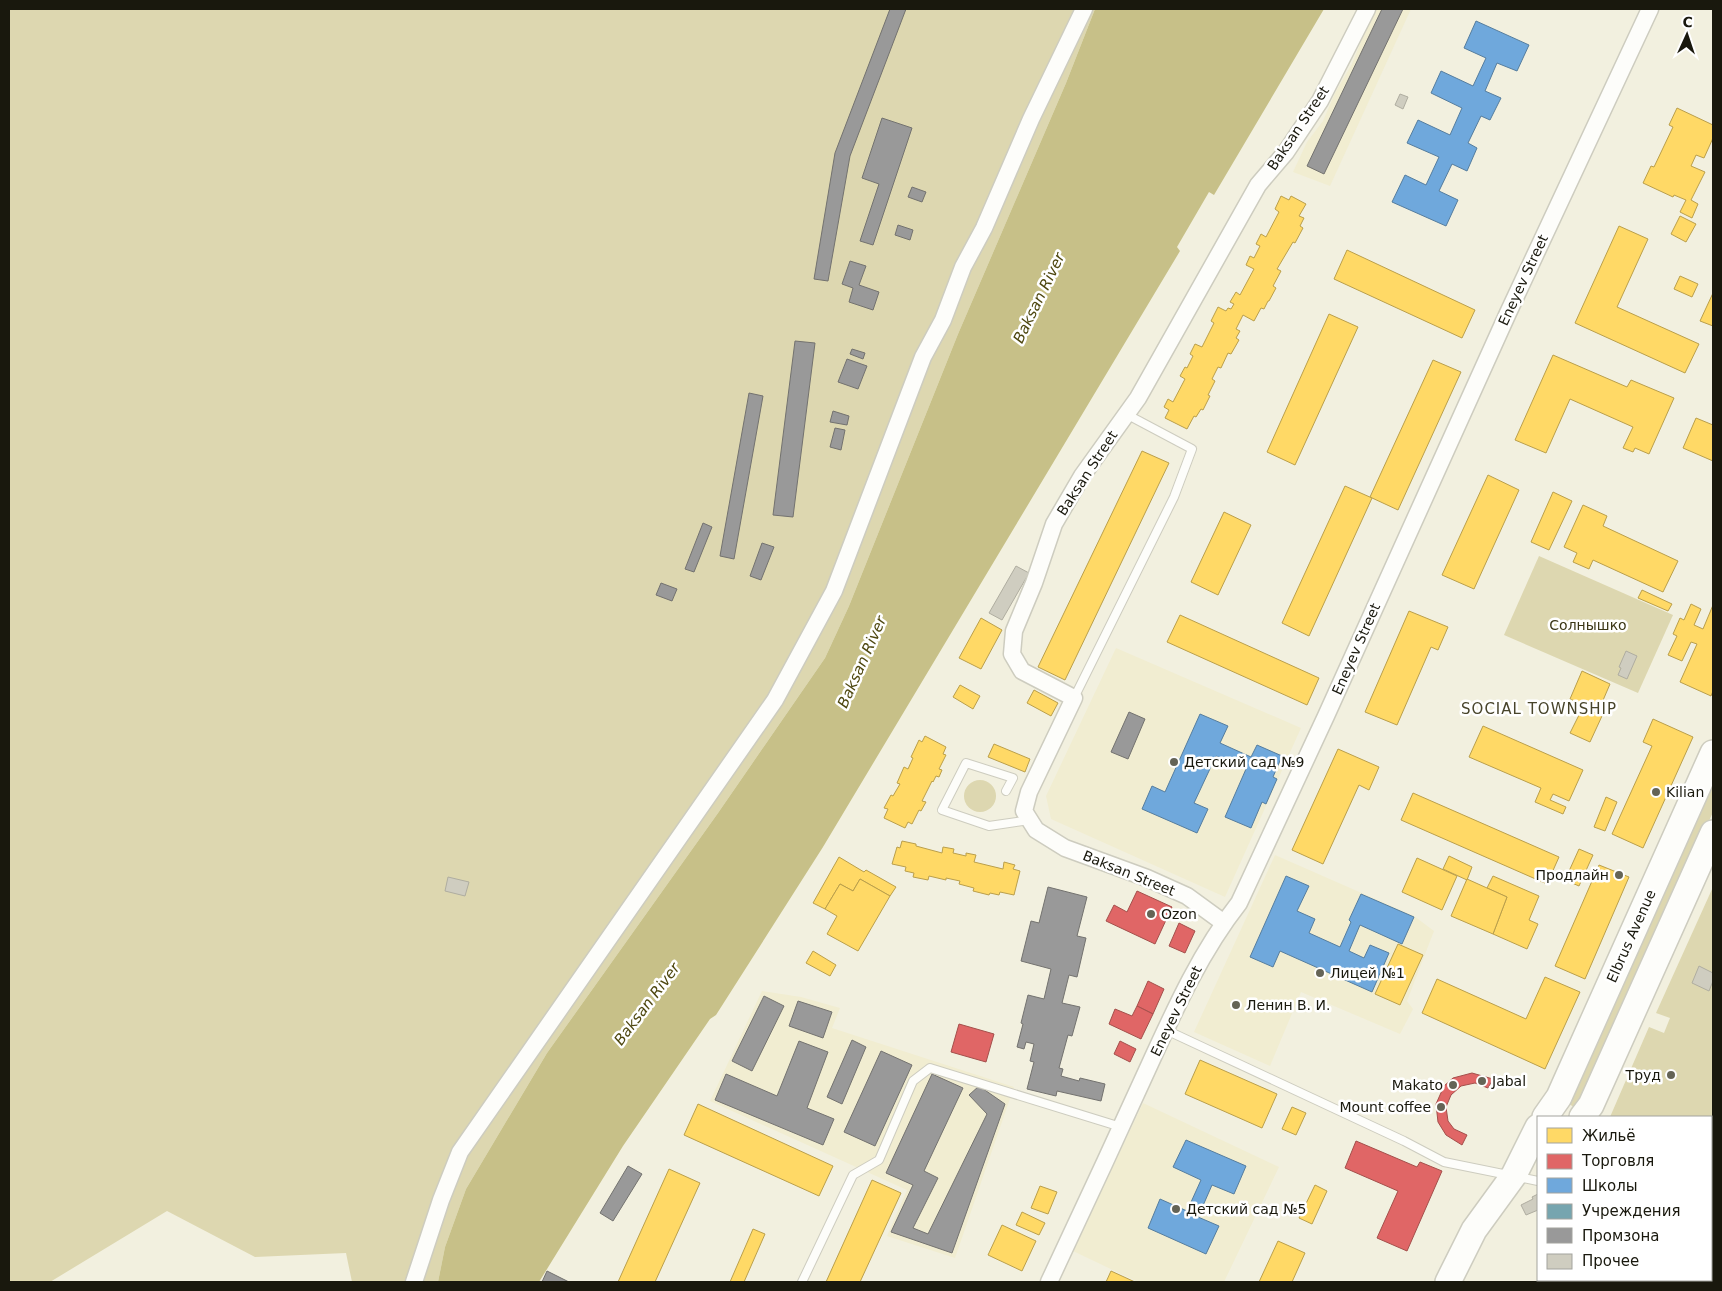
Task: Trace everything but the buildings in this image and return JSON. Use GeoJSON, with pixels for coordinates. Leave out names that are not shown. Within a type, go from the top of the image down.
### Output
{"type":"FeatureCollection","features":[{"type":"Feature","properties":{"kind":"main road","name":"Elbrus Avenue"},"geometry":{"type":"LineString","coordinates":[[1552,1107],[1713,753]]}},
{"type":"Feature","properties":{"kind":"main road"},"geometry":{"type":"LineString","coordinates":[[1552,1107],[1559,1103],[1567,1111],[1584,1114],[1591,1105],[1713,833]]}},
{"type":"Feature","properties":{"kind":"main road"},"geometry":{"type":"LineString","coordinates":[[1448,1282],[1474,1230],[1514,1175],[1537,1129]]}},
{"type":"Feature","properties":{"kind":"main road"},"geometry":{"type":"LineString","coordinates":[[1514,1175],[1537,1161]]}},
{"type":"Feature","properties":{"kind":"street"},"geometry":{"type":"LineString","coordinates":[[414,1282],[441,1200],[460,1152],[775,700],[834,591],[924,357],[943,320],[963,267],[984,228],[1032,119],[1084,9]]}},
{"type":"Feature","properties":{"kind":"street","name":"Baksan Street"},"geometry":{"type":"LineString","coordinates":[[1074,698],[1022,671],[1012,654],[1014,631],[1034,583],[1054,524],[1082,476],[1138,398],[1258,185],[1286,152],[1320,101],[1367,9]]}},
{"type":"Feature","properties":{"kind":"street","name":"Eneyev Street"},"geometry":{"type":"LineString","coordinates":[[1050,1282],[1166,1030],[1194,974],[1224,923],[1239,903],[1508,313],[1650,9]]}},
{"type":"Feature","properties":{"kind":"street"},"geometry":{"type":"LineString","coordinates":[[1030,820],[1024,812],[1029,792],[1074,698]]}},
{"type":"Feature","properties":{"kind":"street","name":"Baksan Street"},"geometry":{"type":"LineString","coordinates":[[1030,820],[1036,830],[1065,848],[1147,878],[1186,896],[1224,923]]}},
{"type":"Feature","properties":{"kind":"lane"},"geometry":{"type":"LineString","coordinates":[[1074,698],[1174,497],[1192,449],[1126,414]]}},
{"type":"Feature","properties":{"kind":"lane"},"geometry":{"type":"LineString","coordinates":[[1006,792],[1012,778],[966,763],[942,810],[989,826],[1030,820]]}},
{"type":"Feature","properties":{"kind":"lane"},"geometry":{"type":"LineString","coordinates":[[1166,1030],[1404,1141],[1444,1162],[1537,1181]]}},
{"type":"Feature","properties":{"kind":"lane"},"geometry":{"type":"LineString","coordinates":[[802,1282],[853,1175],[879,1160],[913,1081],[930,1068],[1121,1127]]}},
{"type":"Feature","properties":{"kind":"shaded area"},"geometry":{"type":"Polygon","coordinates":[[[1374,9],[1411,9],[1330,186],[1293,172],[1307,142],[1323,121],[1335,93],[1352,64],[1374,9]]]}},
{"type":"Feature","properties":{"kind":"shaded area","name":"Детский сад №9"},"geometry":{"type":"Polygon","coordinates":[[[1116,648],[1301,728],[1225,897],[1051,819],[1046,796],[1116,648]]]}},
{"type":"Feature","properties":{"kind":"shaded area","name":"Лицей №1"},"geometry":{"type":"Polygon","coordinates":[[[1275,855],[1414,916],[1434,931],[1407,1001],[1413,1009],[1400,1034],[1301,992],[1270,1066],[1194,1032],[1275,855]]]}},
{"type":"Feature","properties":{"kind":"shaded area"},"geometry":{"type":"Polygon","coordinates":[[[762,991],[801,997],[840,1008],[832,1028],[1014,1087],[955,1258],[887,1236],[907,1190],[710,1101],[762,991]]]}},
{"type":"Feature","properties":{"kind":"shaded area","name":"Детский сад №5"},"geometry":{"type":"Polygon","coordinates":[[[1143,1103],[1279,1167],[1224,1282],[1138,1282],[1073,1251],[1143,1103]]]}},
{"type":"Feature","properties":{"kind":"green space"},"geometry":{"type":"Polygon","coordinates":[[[9,9],[1095,9],[1066,83],[958,334],[849,606],[825,658],[718,813],[547,1053],[466,1189],[445,1247],[438,1282],[352,1282],[346,1253],[255,1257],[167,1211],[50,1282],[9,1282],[9,9]]]}},
{"type":"Feature","properties":{"kind":"green space","name":"Солнышко"},"geometry":{"type":"Polygon","coordinates":[[[1539,556],[1673,615],[1638,693],[1504,635],[1539,556]]]}},
{"type":"Feature","properties":{"kind":"green space"},"geometry":{"type":"Polygon","coordinates":[[[1713,771],[1713,812],[1583,1103],[1574,1107],[1569,1104],[1713,771]]]}},
{"type":"Feature","properties":{"kind":"green space"},"geometry":{"type":"Polygon","coordinates":[[[980,780],[986,781],[991,785],[995,790],[995,802],[991,807],[986,811],[980,812],[974,811],[969,807],[965,802],[964,796],[965,790],[969,785],[974,781],[980,780]]]}},
{"type":"Feature","properties":{"kind":"green space","name":"Труд"},"geometry":{"type":"Polygon","coordinates":[[[1713,887],[1713,1237],[1712,1116],[1610,1116],[1649,1027],[1664,1033],[1670,1018],[1656,1013],[1713,887]]]}},
{"type":"Feature","properties":{"kind":"green space"},"geometry":{"type":"Polygon","coordinates":[[[1713,1267],[1713,1282],[1595,1282],[1712,1281],[1713,1267]]]}},
{"type":"Feature","properties":{"kind":"water","name":"Baksan River"},"geometry":{"type":"Polygon","coordinates":[[[1095,9],[1324,9],[1214,195],[1209,192],[1177,247],[1180,251],[823,847],[716,1015],[710,1019],[623,1146],[539,1282],[438,1282],[445,1247],[466,1189],[547,1053],[718,813],[825,658],[849,606],[958,334],[1066,83],[1095,9]]]}},
{"type":"Feature","properties":{"kind":"place","name":"Детский сад №9"},"geometry":{"type":"Point","coordinates":[1174,762]}},
{"type":"Feature","properties":{"kind":"place","name":"Kilian"},"geometry":{"type":"Point","coordinates":[1656,792]}},
{"type":"Feature","properties":{"kind":"place","name":"Продлайн"},"geometry":{"type":"Point","coordinates":[1619,875]}},
{"type":"Feature","properties":{"kind":"place","name":"Ozon"},"geometry":{"type":"Point","coordinates":[1151,914]}},
{"type":"Feature","properties":{"kind":"place","name":"Лицей №1"},"geometry":{"type":"Point","coordinates":[1320,973]}},
{"type":"Feature","properties":{"kind":"place","name":"Ленин В. И."},"geometry":{"type":"Point","coordinates":[1236,1005]}},
{"type":"Feature","properties":{"kind":"place","name":"Труд"},"geometry":{"type":"Point","coordinates":[1671,1075]}},
{"type":"Feature","properties":{"kind":"place","name":"Jabal"},"geometry":{"type":"Point","coordinates":[1482,1081]}},
{"type":"Feature","properties":{"kind":"place","name":"Мakato"},"geometry":{"type":"Point","coordinates":[1453,1085]}},
{"type":"Feature","properties":{"kind":"place","name":"Mount coffee"},"geometry":{"type":"Point","coordinates":[1441,1107]}},
{"type":"Feature","properties":{"kind":"place","name":"Детский сад №5"},"geometry":{"type":"Point","coordinates":[1176,1209]}},
{"type":"Feature","properties":{"kind":"district","name":"SOCIAL TOWNSHIP"},"geometry":{"type":"Point","coordinates":[1539,709]}}]}
